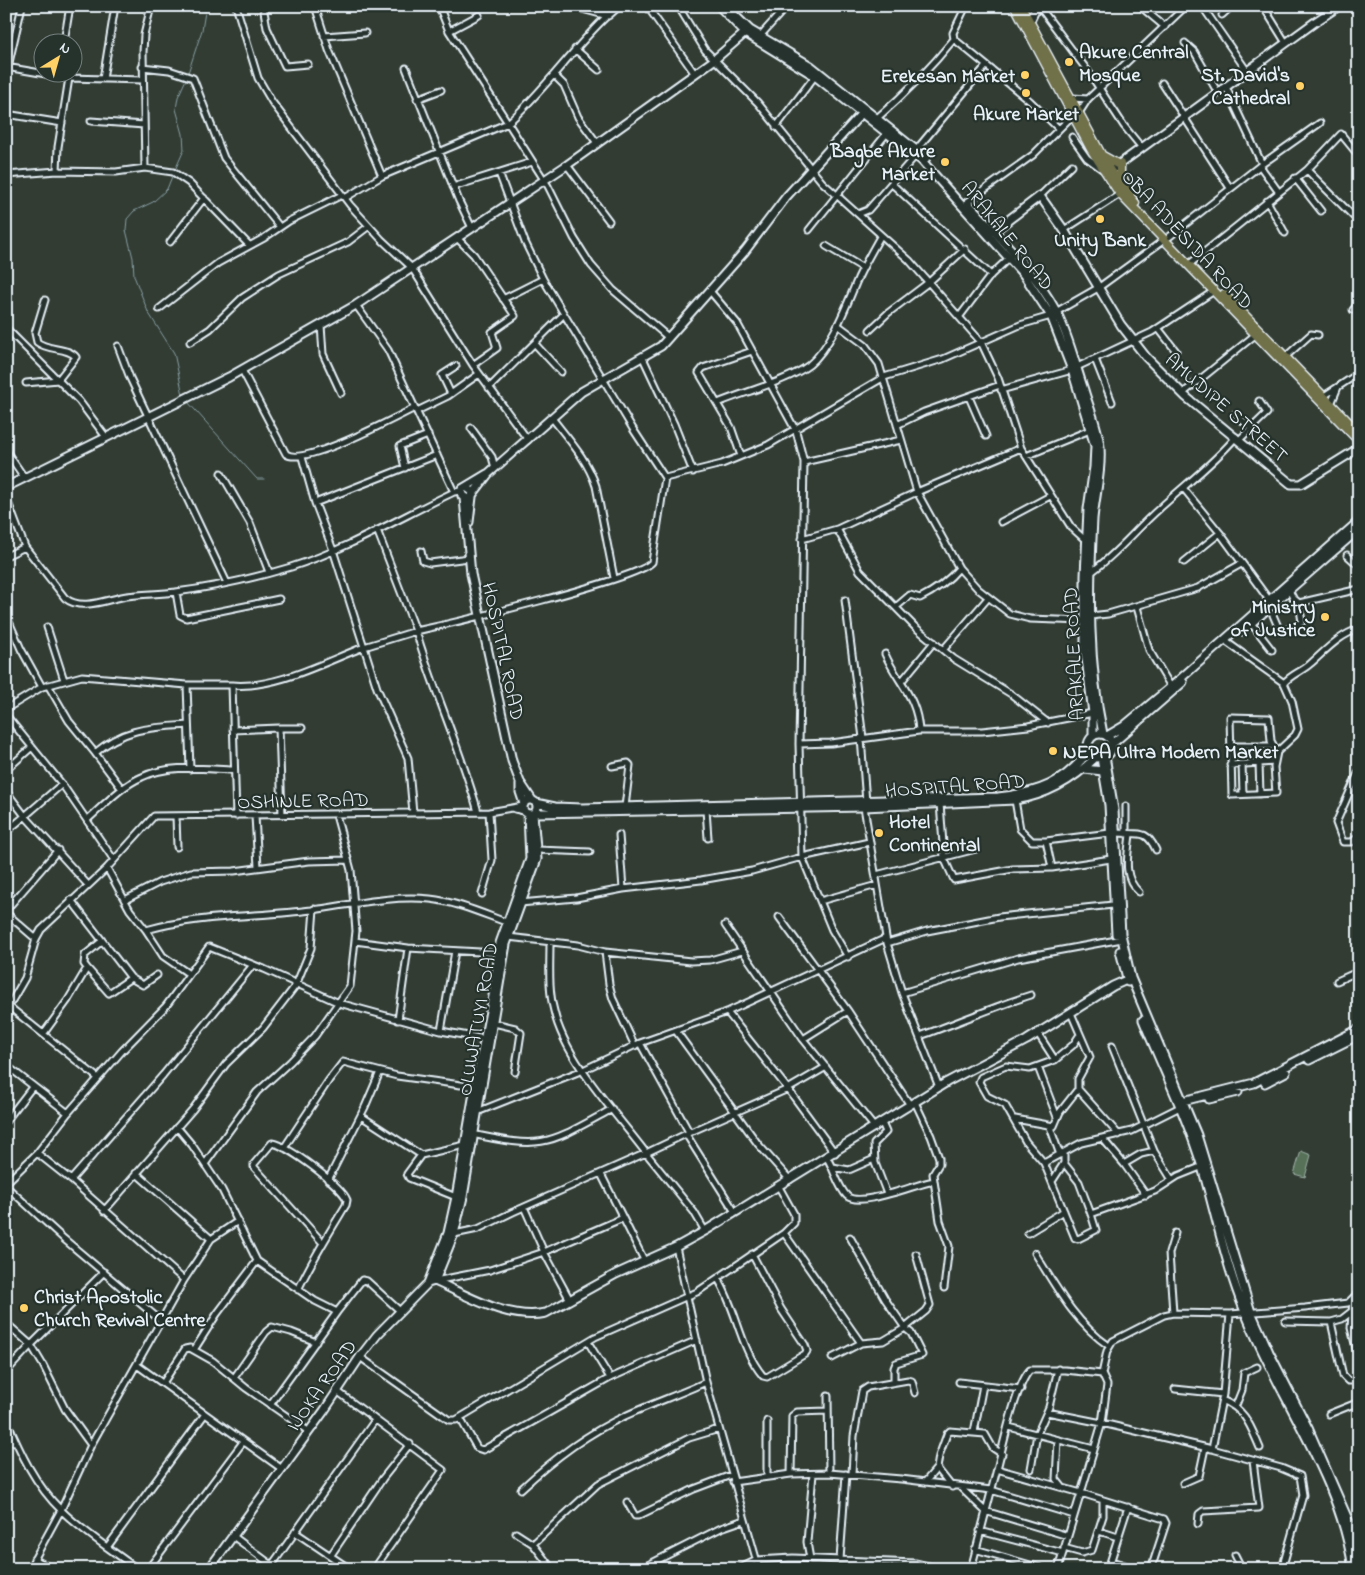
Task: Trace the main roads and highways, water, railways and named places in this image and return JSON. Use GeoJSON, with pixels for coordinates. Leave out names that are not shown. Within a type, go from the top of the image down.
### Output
{"type":"FeatureCollection","features":[{"type":"Feature","properties":{"kind":"main road","name":"OBA ADESIDA ROAD"},"geometry":{"type":"LineString","coordinates":[[1015,6],[1120,194],[1192,262],[1359,441]]}},
{"type":"Feature","properties":{"kind":"main road"},"geometry":{"type":"LineString","coordinates":[[1022,6],[1072,98],[1076,114],[1101,154],[1106,170]]}},
{"type":"Feature","properties":{"kind":"main road"},"geometry":{"type":"LineString","coordinates":[[1101,154],[1120,164],[1120,173],[1132,200]]}},
{"type":"Feature","properties":{"kind":"main road","name":"OBA ADESIDA ROAD"},"geometry":{"type":"LineString","coordinates":[[1106,170],[1166,239],[1255,335],[1324,396],[1359,433]]}},
{"type":"Feature","properties":{"kind":"waterway"},"geometry":{"type":"LineString","coordinates":[[188,73],[202,30],[206,6]]}},
{"type":"Feature","properties":{"kind":"waterway"},"geometry":{"type":"LineString","coordinates":[[175,170],[184,150],[183,134],[176,109],[178,97],[187,77]]}},
{"type":"Feature","properties":{"kind":"waterway"},"geometry":{"type":"LineString","coordinates":[[173,174],[167,189],[153,202],[134,211],[127,219],[126,230],[133,258],[134,276],[148,312],[174,353],[183,395]]}},
{"type":"Feature","properties":{"kind":"waterway"},"geometry":{"type":"LineString","coordinates":[[187,401],[257,479],[264,479]]}},
{"type":"Feature","properties":{"kind":"place","name":"Akure Central Mosque"},"geometry":{"type":"Point","coordinates":[1069,62]}},
{"type":"Feature","properties":{"kind":"place","name":"Erekesan Market"},"geometry":{"type":"Point","coordinates":[1025,75]}},
{"type":"Feature","properties":{"kind":"place","name":"St. David's Cathedral"},"geometry":{"type":"Point","coordinates":[1300,86]}},
{"type":"Feature","properties":{"kind":"place","name":"Akure Market"},"geometry":{"type":"Point","coordinates":[1026,93]}},
{"type":"Feature","properties":{"kind":"place","name":"Bagbe Akure Market"},"geometry":{"type":"Point","coordinates":[945,162]}},
{"type":"Feature","properties":{"kind":"place","name":"Unity Bank"},"geometry":{"type":"Point","coordinates":[1100,219]}},
{"type":"Feature","properties":{"kind":"place","name":"Ministry of Justice"},"geometry":{"type":"Point","coordinates":[1325,617]}},
{"type":"Feature","properties":{"kind":"place","name":"NEPA Ultra Modern Market"},"geometry":{"type":"Point","coordinates":[1053,751]}},
{"type":"Feature","properties":{"kind":"place","name":"Hotel Continental"},"geometry":{"type":"Point","coordinates":[879,833]}},
{"type":"Feature","properties":{"kind":"place","name":"Christ Apostolic Church Revival Centre"},"geometry":{"type":"Point","coordinates":[24,1308]}}]}
